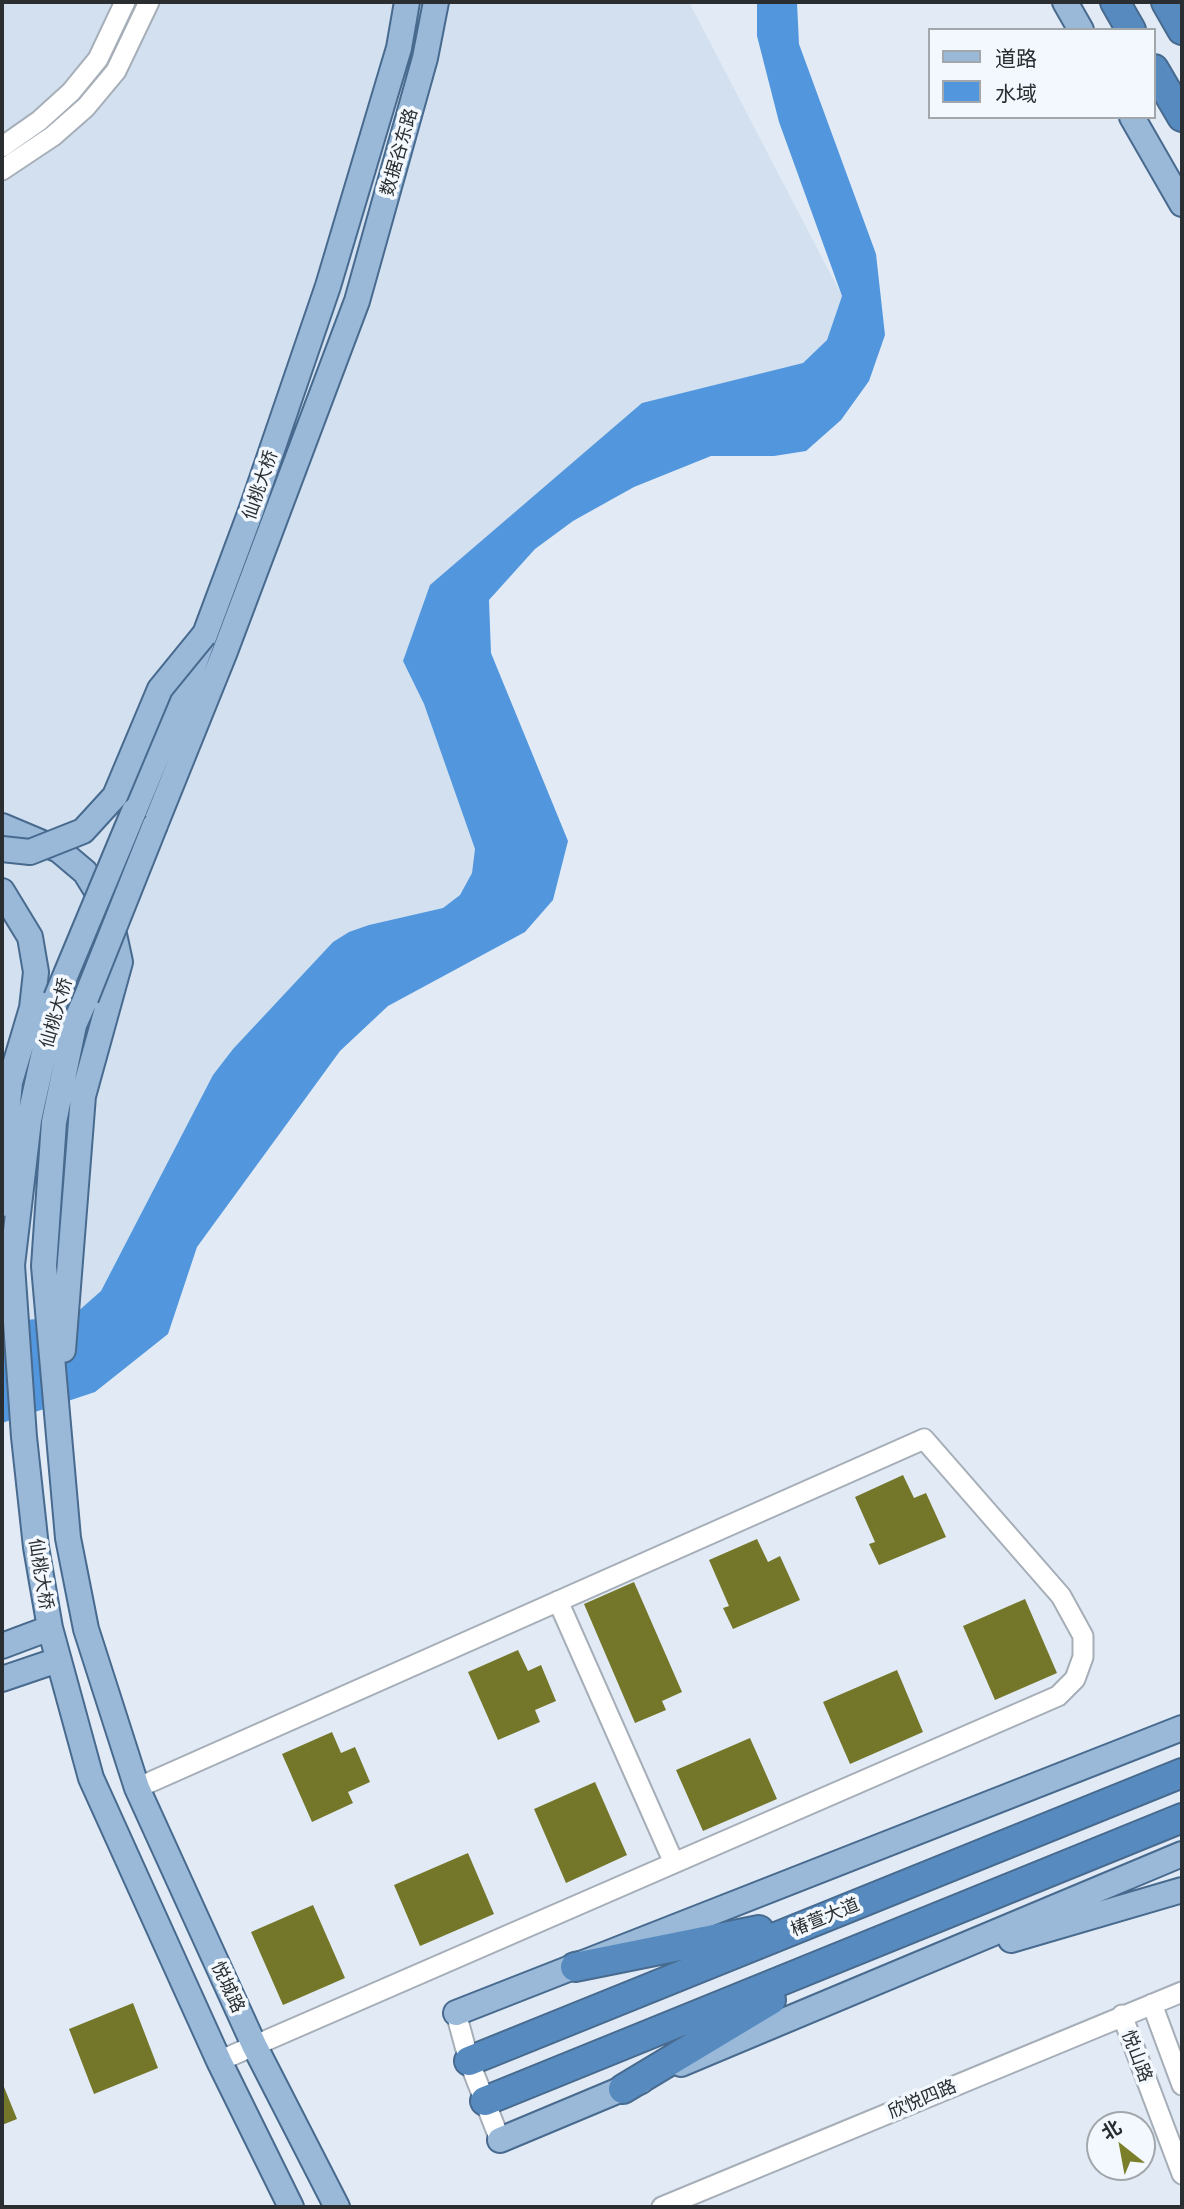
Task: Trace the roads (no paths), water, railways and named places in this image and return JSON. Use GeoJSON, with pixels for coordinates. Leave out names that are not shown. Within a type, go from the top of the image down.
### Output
{"type":"FeatureCollection","features":[{"type":"Feature","properties":{"kind":"highway"},"geometry":{"type":"LineString","coordinates":[[1115,2],[1130,28]]}},
{"type":"Feature","properties":{"kind":"highway"},"geometry":{"type":"LineString","coordinates":[[1166,2],[1182,30]]}},
{"type":"Feature","properties":{"kind":"highway"},"geometry":{"type":"LineString","coordinates":[[1156,72],[1182,117]]}},
{"type":"Feature","properties":{"kind":"highway","name":"椿萱大道"},"geometry":{"type":"LineString","coordinates":[[469,2061],[1182,1773]]}},
{"type":"Feature","properties":{"kind":"highway"},"geometry":{"type":"LineString","coordinates":[[485,2101],[1182,1818]]}},
{"type":"Feature","properties":{"kind":"highway"},"geometry":{"type":"LineString","coordinates":[[575,1967],[827,1916]]}},
{"type":"Feature","properties":{"kind":"highway"},"geometry":{"type":"LineString","coordinates":[[623,2089],[845,1955]]}},
{"type":"Feature","properties":{"kind":"main road","name":"数据谷东路"},"geometry":{"type":"LineString","coordinates":[[328,286],[399,48],[407,2]]}},
{"type":"Feature","properties":{"kind":"main road","name":"数据谷东路"},"geometry":{"type":"LineString","coordinates":[[357,301],[425,58],[436,2]]}},
{"type":"Feature","properties":{"kind":"main road"},"geometry":{"type":"LineString","coordinates":[[1065,2],[1080,28]]}},
{"type":"Feature","properties":{"kind":"main road"},"geometry":{"type":"LineString","coordinates":[[1133,119],[1182,204]]}},
{"type":"Feature","properties":{"kind":"main road","name":"仙桃大桥"},"geometry":{"type":"LineString","coordinates":[[219,2061],[91,1778],[58,1660],[36,1547],[25,1451],[12,1265],[29,1120],[57,998],[182,696],[251,511],[328,286]]}},
{"type":"Feature","properties":{"kind":"main road","name":"仙桃大桥"},"geometry":{"type":"LineString","coordinates":[[127,1762],[86,1629],[68,1538],[44,1266],[54,1122],[74,1025],[224,654],[357,301]]}},
{"type":"Feature","properties":{"kind":"main road"},"geometry":{"type":"LineString","coordinates":[[2,849],[30,852],[83,831],[115,796],[160,689],[204,635]]}},
{"type":"Feature","properties":{"kind":"main road"},"geometry":{"type":"LineString","coordinates":[[2,826],[59,850],[85,873],[109,911],[120,961],[83,1096],[57,1427]]}},
{"type":"Feature","properties":{"kind":"main road"},"geometry":{"type":"LineString","coordinates":[[2,891],[30,937],[36,972],[32,1008],[10,1082],[4,1145],[12,1265]]}},
{"type":"Feature","properties":{"kind":"main road"},"geometry":{"type":"LineString","coordinates":[[2,1646],[50,1628]]}},
{"type":"Feature","properties":{"kind":"main road"},"geometry":{"type":"LineString","coordinates":[[2,1679],[58,1660]]}},
{"type":"Feature","properties":{"kind":"main road"},"geometry":{"type":"LineString","coordinates":[[456,2013],[1182,1728]]}},
{"type":"Feature","properties":{"kind":"main road","name":"悦城路"},"geometry":{"type":"LineString","coordinates":[[127,1762],[254,2045],[337,2207]]}},
{"type":"Feature","properties":{"kind":"main road"},"geometry":{"type":"LineString","coordinates":[[500,2140],[1182,1854]]}},
{"type":"Feature","properties":{"kind":"main road"},"geometry":{"type":"LineString","coordinates":[[909,1969],[1182,1890]]}},
{"type":"Feature","properties":{"kind":"main road"},"geometry":{"type":"LineString","coordinates":[[219,2061],[291,2207]]}},
{"type":"Feature","properties":{"kind":"street"},"geometry":{"type":"LineString","coordinates":[[2,147],[39,121],[71,92],[98,59],[125,2]]}},
{"type":"Feature","properties":{"kind":"street"},"geometry":{"type":"LineString","coordinates":[[2,170],[53,136],[86,107],[116,71],[149,2]]}},
{"type":"Feature","properties":{"kind":"street"},"geometry":{"type":"LineString","coordinates":[[137,1788],[925,1439],[1074,1615],[1083,1636],[1083,1657],[1075,1679],[1058,1696],[219,2061]]}},
{"type":"Feature","properties":{"kind":"street"},"geometry":{"type":"LineString","coordinates":[[558,1601],[674,1863]]}},
{"type":"Feature","properties":{"kind":"street","name":"欣悦四路"},"geometry":{"type":"LineString","coordinates":[[662,2207],[1182,1992]]}},
{"type":"Feature","properties":{"kind":"street","name":"悦山路"},"geometry":{"type":"LineString","coordinates":[[1152,2004],[1182,2085]]}},
{"type":"Feature","properties":{"kind":"street"},"geometry":{"type":"LineString","coordinates":[[456,2013],[469,2061],[500,2140]]}},
{"type":"Feature","properties":{"kind":"street","name":"悦山路"},"geometry":{"type":"LineString","coordinates":[[1122,2015],[1182,2174]]}},
{"type":"Feature","properties":{"kind":"water"},"geometry":{"type":"Polygon","coordinates":[[[757,2],[797,2],[799,44],[876,254],[885,335],[869,381],[841,420],[806,451],[774,456],[711,456],[634,487],[573,521],[535,549],[489,600],[491,653],[568,841],[553,900],[525,932],[388,1006],[340,1051],[197,1247],[168,1334],[95,1392],[2,1423],[2,1322],[76,1313],[101,1291],[213,1075],[233,1049],[333,942],[349,932],[369,925],[443,908],[460,895],[472,873],[475,849],[424,704],[403,661],[430,585],[642,403],[803,363],[827,340],[842,296],[779,122],[757,36],[757,2]]]}}]}
